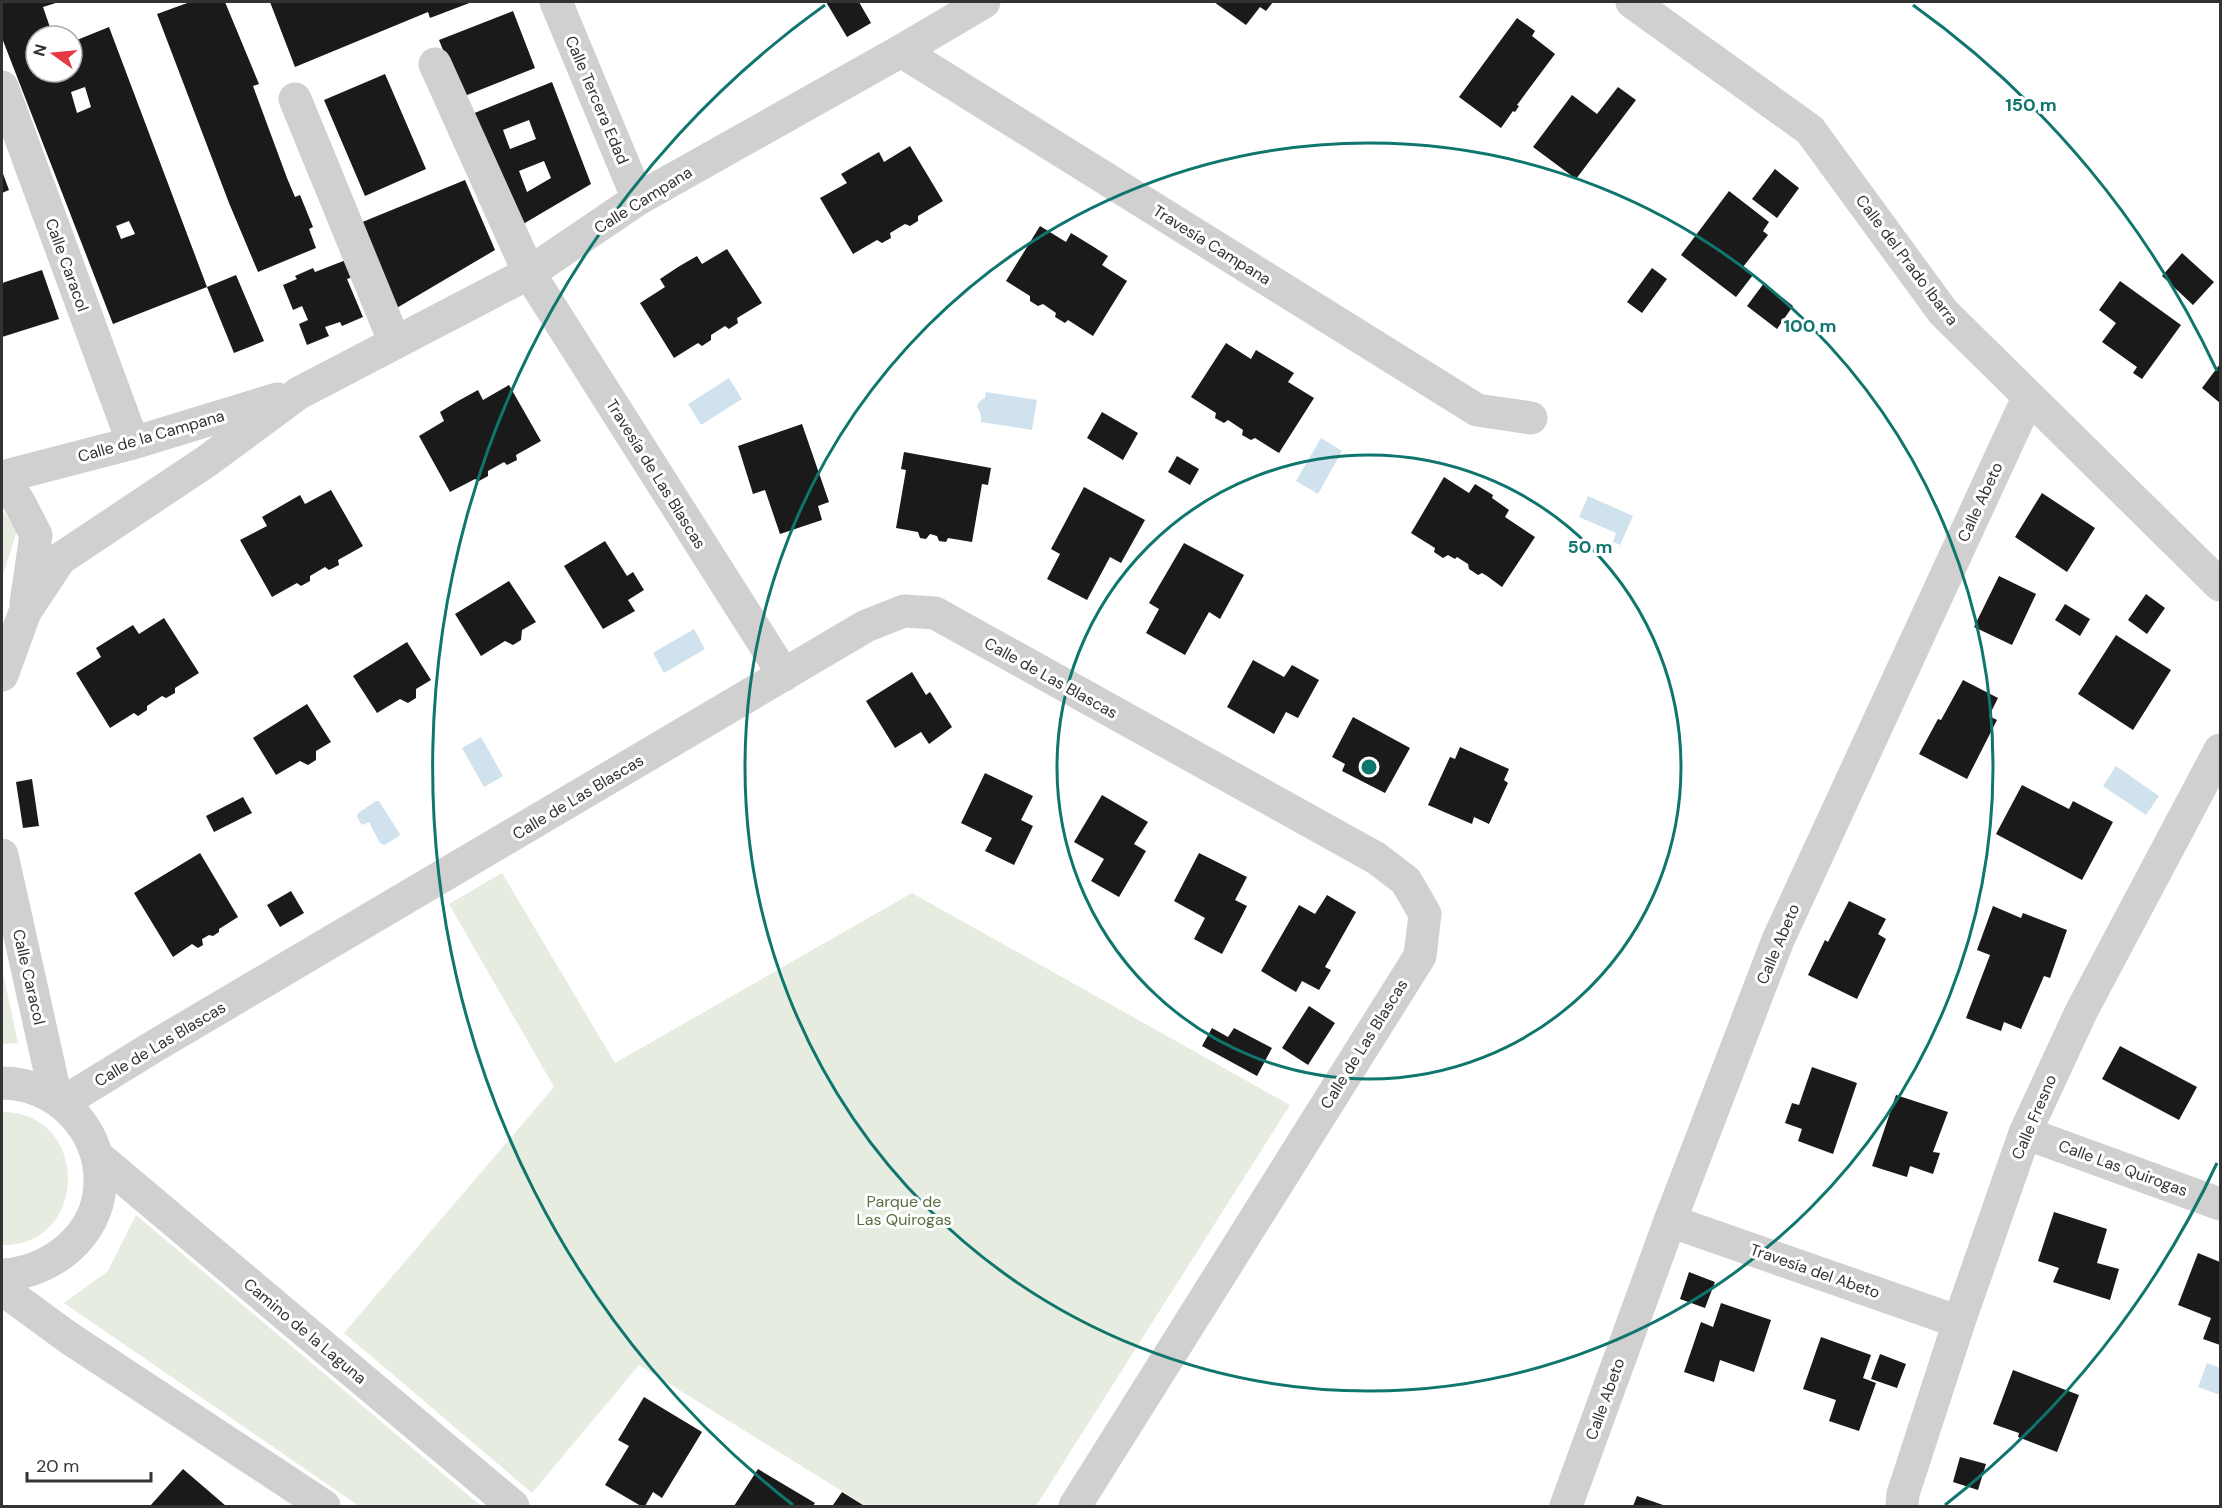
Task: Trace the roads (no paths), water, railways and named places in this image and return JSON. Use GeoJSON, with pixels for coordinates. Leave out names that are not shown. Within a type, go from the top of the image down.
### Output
{"type":"FeatureCollection","features":[{"type":"Feature","properties":{"kind":"street","name":"Calle Tercera Edad"},"geometry":{"type":"LineString","coordinates":[[556,2],[638,200]]}},
{"type":"Feature","properties":{"kind":"street","name":"Calle Campana"},"geometry":{"type":"LineString","coordinates":[[299,393],[529,273],[638,200],[984,2]]}},
{"type":"Feature","properties":{"kind":"street","name":"Calle del Prado Ibarra"},"geometry":{"type":"LineString","coordinates":[[1632,2],[1810,130],[1942,312],[2220,585]]}},
{"type":"Feature","properties":{"kind":"street","name":"Travesía Campana"},"geometry":{"type":"LineString","coordinates":[[901,51],[1478,410],[1531,418]]}},
{"type":"Feature","properties":{"kind":"street","name":"Travesía de Las Blascas"},"geometry":{"type":"LineString","coordinates":[[435,64],[529,273],[784,675]]}},
{"type":"Feature","properties":{"kind":"street","name":"Calle Caracol"},"geometry":{"type":"LineString","coordinates":[[2,87],[133,443]]}},
{"type":"Feature","properties":{"kind":"street"},"geometry":{"type":"LineString","coordinates":[[296,99],[395,343]]}},
{"type":"Feature","properties":{"kind":"street","name":"Calle de la Campana"},"geometry":{"type":"LineString","coordinates":[[2,478],[133,443],[299,393]]}},
{"type":"Feature","properties":{"kind":"street"},"geometry":{"type":"LineString","coordinates":[[2,639],[25,612],[60,560],[207,461],[299,393]]}},
{"type":"Feature","properties":{"kind":"street","name":"Calle Abeto"},"geometry":{"type":"LineString","coordinates":[[1566,1506],[1670,1221],[1778,940],[2028,398]]}},
{"type":"Feature","properties":{"kind":"street"},"geometry":{"type":"LineString","coordinates":[[2,478],[19,502],[36,535],[25,612],[2,675]]}},
{"type":"Feature","properties":{"kind":"street","name":"Calle de Las Blascas"},"geometry":{"type":"LineString","coordinates":[[59,1100],[153,1047],[866,626],[903,611],[935,613],[1376,858],[1406,881],[1425,914],[1420,956],[1075,1506]]}},
{"type":"Feature","properties":{"kind":"street","name":"Calle Fresno"},"geometry":{"type":"LineString","coordinates":[[1902,1506],[1903,1494],[1959,1322],[2025,1132],[2080,1012],[2220,750]]}},
{"type":"Feature","properties":{"kind":"street","name":"Calle Caracol"},"geometry":{"type":"LineString","coordinates":[[2,855],[59,1100]]}},
{"type":"Feature","properties":{"kind":"street"},"geometry":{"type":"LineString","coordinates":[[2,1083],[16,1083],[37,1089],[59,1100],[84,1126],[97,1156],[100,1184],[94,1213],[79,1239],[58,1258],[32,1271],[2,1275]]}},
{"type":"Feature","properties":{"kind":"street","name":"Calle Las Quirogas"},"geometry":{"type":"LineString","coordinates":[[2025,1132],[2220,1204]]}},
{"type":"Feature","properties":{"kind":"street","name":"Camino de la Laguna"},"geometry":{"type":"LineString","coordinates":[[97,1156],[513,1506]]}},
{"type":"Feature","properties":{"kind":"street","name":"Travesía del Abeto"},"geometry":{"type":"LineString","coordinates":[[1670,1221],[1959,1322]]}},
{"type":"Feature","properties":{"kind":"street"},"geometry":{"type":"LineString","coordinates":[[2,1289],[69,1338],[324,1506]]}},
{"type":"Feature","properties":{"kind":"water"},"geometry":{"type":"Polygon","coordinates":[[[729,378],[742,399],[701,425],[688,404],[729,378]]]}},
{"type":"Feature","properties":{"kind":"water"},"geometry":{"type":"Polygon","coordinates":[[[986,392],[1037,400],[1032,430],[981,422],[977,406],[985,398],[986,392]]]}},
{"type":"Feature","properties":{"kind":"water"},"geometry":{"type":"Polygon","coordinates":[[[1321,438],[1342,451],[1318,494],[1296,481],[1321,438]]]}},
{"type":"Feature","properties":{"kind":"water"},"geometry":{"type":"Polygon","coordinates":[[[1588,496],[1633,516],[1620,545],[1613,542],[1616,533],[1579,517],[1588,496]]]}},
{"type":"Feature","properties":{"kind":"water"},"geometry":{"type":"Polygon","coordinates":[[[694,629],[705,649],[664,673],[653,653],[694,629]]]}},
{"type":"Feature","properties":{"kind":"water"},"geometry":{"type":"Polygon","coordinates":[[[481,737],[503,776],[484,787],[462,748],[481,737]]]}},
{"type":"Feature","properties":{"kind":"water"},"geometry":{"type":"Polygon","coordinates":[[[2116,766],[2159,796],[2146,815],[2103,786],[2116,766]]]}},
{"type":"Feature","properties":{"kind":"water"},"geometry":{"type":"Polygon","coordinates":[[[379,801],[400,834],[384,845],[380,843],[369,822],[362,825],[357,817],[358,813],[379,801]]]}},
{"type":"Feature","properties":{"kind":"water"},"geometry":{"type":"Polygon","coordinates":[[[2207,1363],[2220,1368],[2220,1395],[2198,1387],[2207,1363]]]}},
{"type":"Feature","properties":{"kind":"park label","name":"Parque de Las Quirogas"},"geometry":{"type":"Point","coordinates":[904,1210]}}]}
